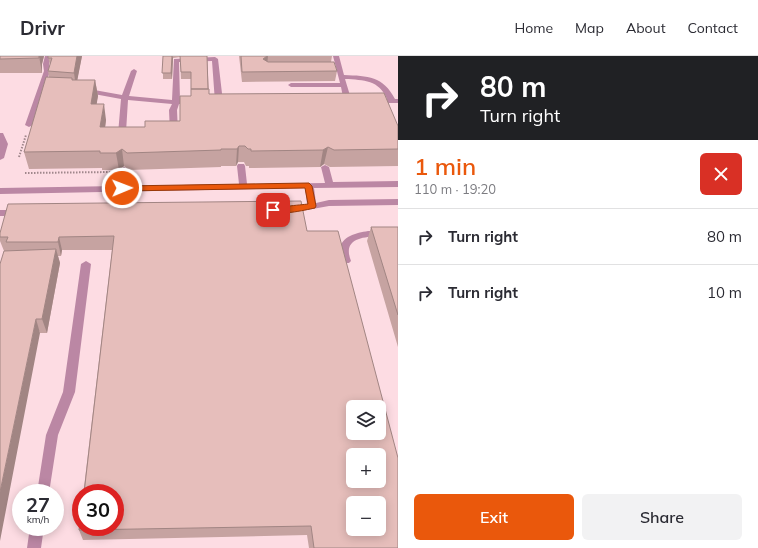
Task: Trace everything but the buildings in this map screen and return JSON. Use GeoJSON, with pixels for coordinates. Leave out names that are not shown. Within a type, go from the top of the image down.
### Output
{"type":"FeatureCollection","features":[{"type":"Feature","properties":{"kind":"street"},"geometry":{"type":"LineString","coordinates":[[29,125],[45,89],[47,71],[46,64],[48,56]]}},
{"type":"Feature","properties":{"kind":"street"},"geometry":{"type":"LineString","coordinates":[[336,56],[343,85],[352,101],[395,101]]}},
{"type":"Feature","properties":{"kind":"street"},"geometry":{"type":"LineString","coordinates":[[75,90],[101,92],[125,98],[176,102],[216,102],[214,59],[176,60],[176,102],[173,110],[174,134],[166,134]]}},
{"type":"Feature","properties":{"kind":"street"},"geometry":{"type":"LineString","coordinates":[[331,69],[338,69]]}},
{"type":"Feature","properties":{"kind":"street"},"geometry":{"type":"LineString","coordinates":[[134,71],[133,82],[128,87],[125,98],[122,134],[137,134]]}},
{"type":"Feature","properties":{"kind":"street"},"geometry":{"type":"LineString","coordinates":[[341,77],[374,80],[383,85],[395,101]]}},
{"type":"Feature","properties":{"kind":"street"},"geometry":{"type":"LineString","coordinates":[[291,85],[343,85]]}},
{"type":"Feature","properties":{"kind":"street"},"geometry":{"type":"LineString","coordinates":[[0,135],[4,144],[0,158]]}},
{"type":"Feature","properties":{"kind":"street"},"geometry":{"type":"LineString","coordinates":[[241,166],[243,187]]}},
{"type":"Feature","properties":{"kind":"street"},"geometry":{"type":"LineString","coordinates":[[325,167],[330,185]]}},
{"type":"Feature","properties":{"kind":"street"},"geometry":{"type":"LineString","coordinates":[[122,188],[124,171]]}},
{"type":"Feature","properties":{"kind":"street"},"geometry":{"type":"LineString","coordinates":[[0,191],[398,184]]}},
{"type":"Feature","properties":{"kind":"street"},"geometry":{"type":"LineString","coordinates":[[309,186],[312,206]]}},
{"type":"Feature","properties":{"kind":"street"},"geometry":{"type":"LineString","coordinates":[[280,210],[329,203],[398,202]]}},
{"type":"Feature","properties":{"kind":"street"},"geometry":{"type":"LineString","coordinates":[[0,213],[24,213]]}},
{"type":"Feature","properties":{"kind":"street"},"geometry":{"type":"LineString","coordinates":[[349,274],[343,250],[344,244],[350,239],[357,236],[398,234]]}},
{"type":"Feature","properties":{"kind":"street"},"geometry":{"type":"LineString","coordinates":[[44,484],[52,435],[69,392],[86,264]]}},
{"type":"Feature","properties":{"kind":"street"},"geometry":{"type":"LineString","coordinates":[[34,548],[36,536]]}},
{"type":"Feature","properties":{"kind":"path"},"geometry":{"type":"LineString","coordinates":[[20,157],[29,125]]}},
{"type":"Feature","properties":{"kind":"path"},"geometry":{"type":"LineString","coordinates":[[25,173],[124,171]]}},
{"type":"Feature","properties":{"kind":"route"},"geometry":{"type":"LineString","coordinates":[[122,188],[309,186],[312,206],[288,210],[273,210]]}}]}
